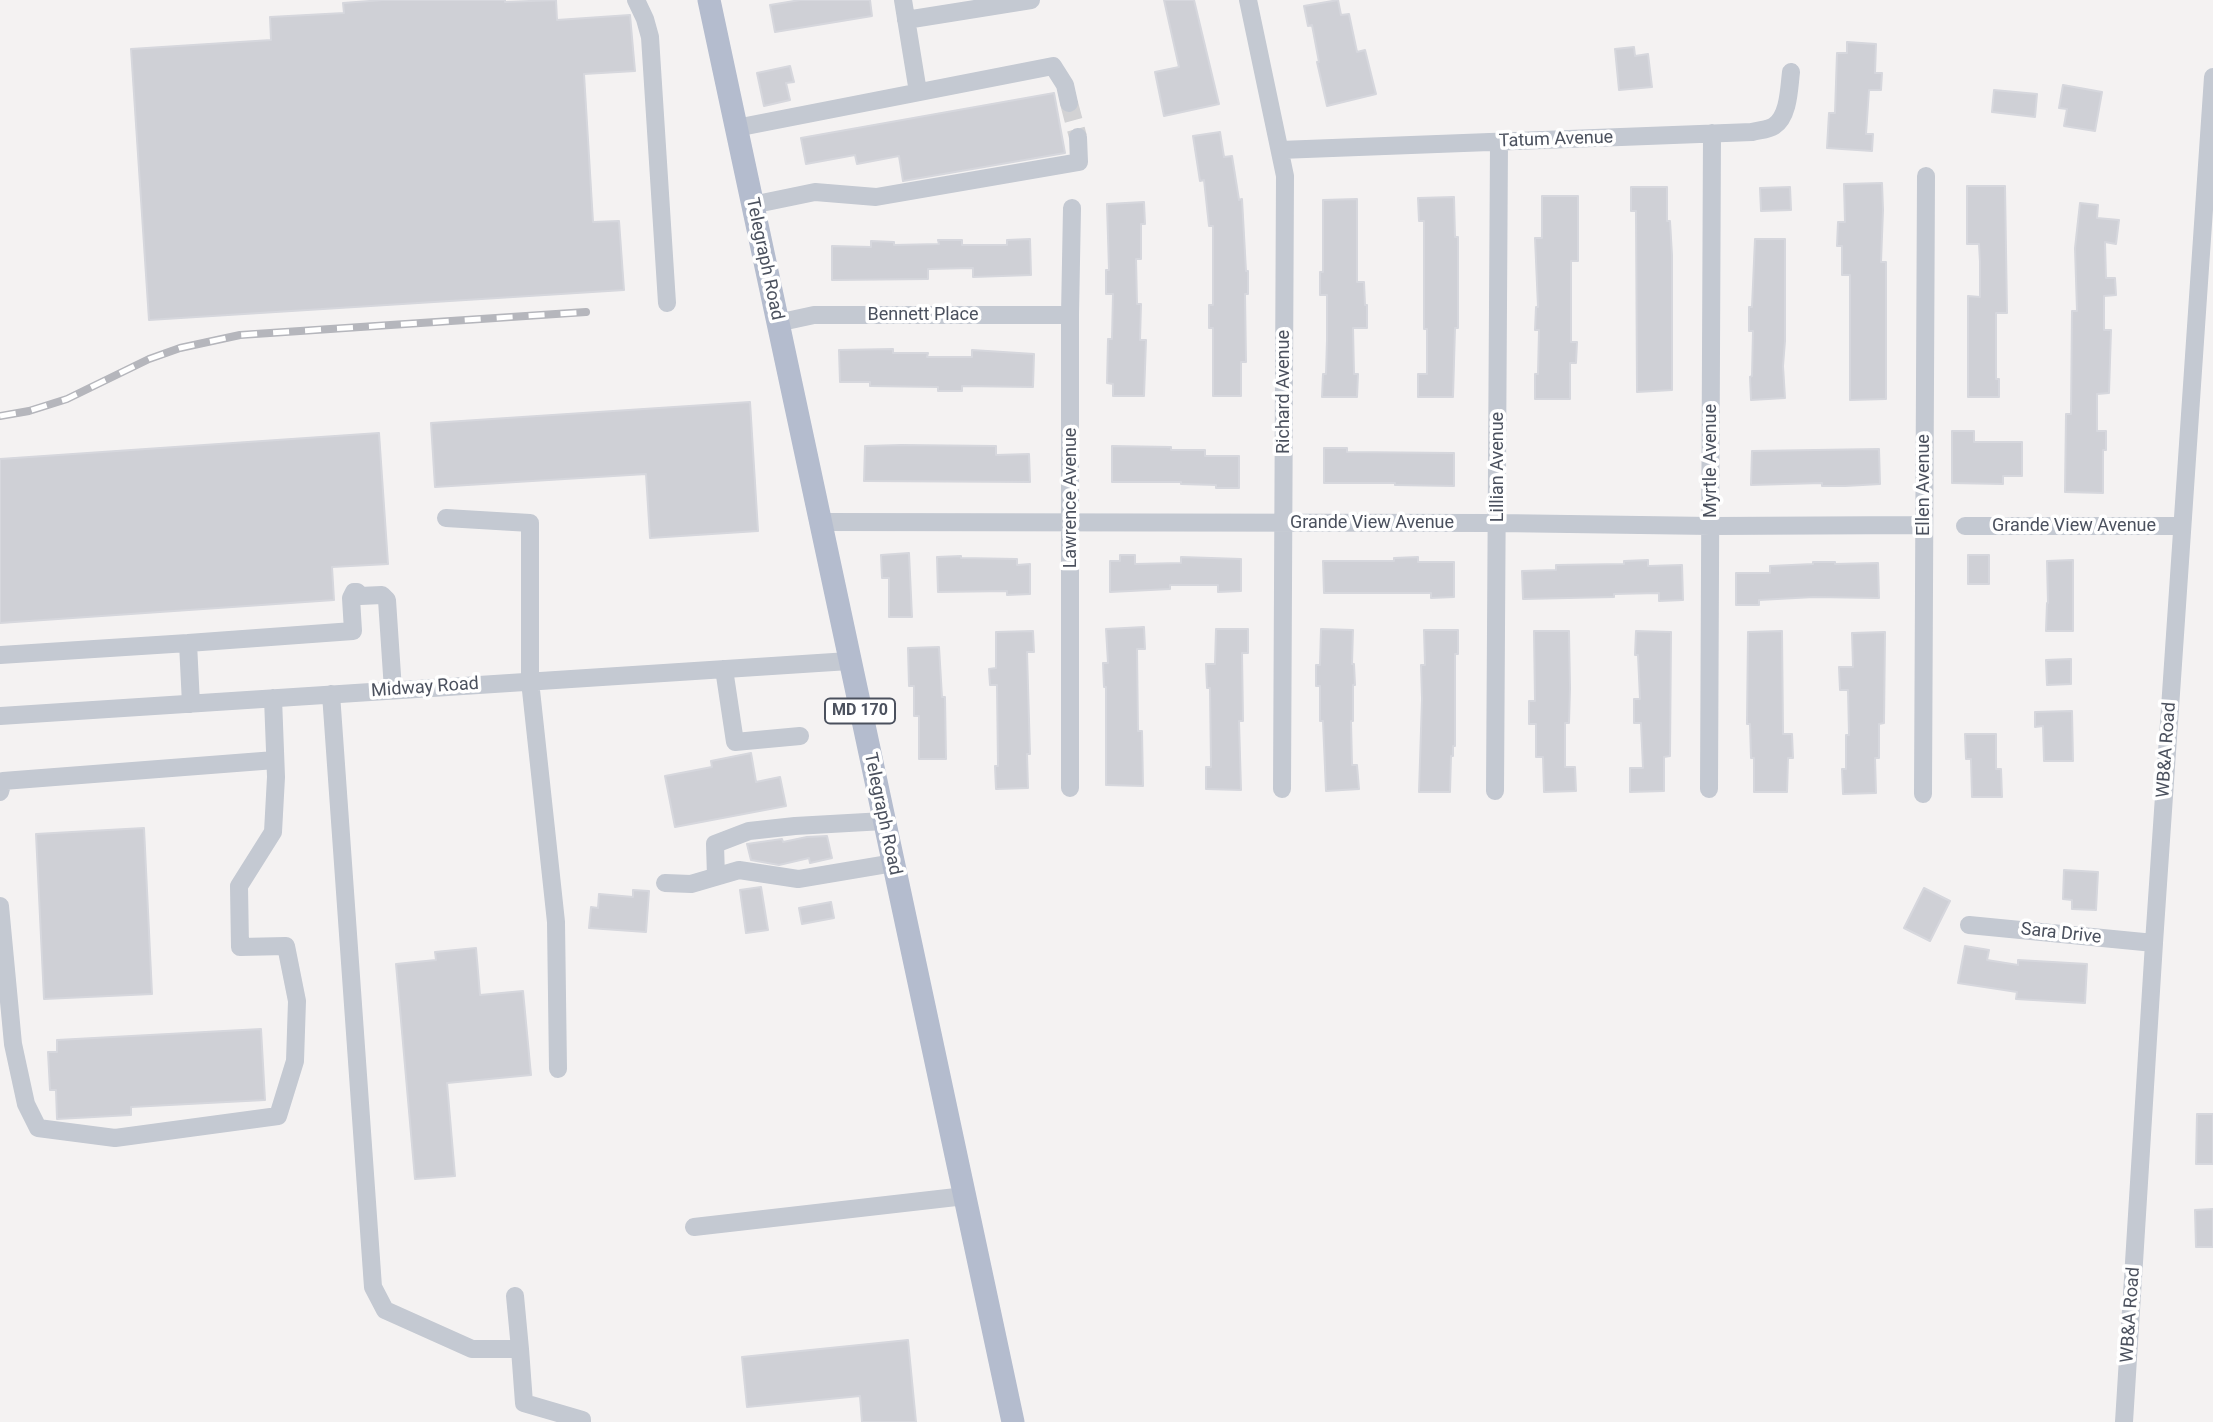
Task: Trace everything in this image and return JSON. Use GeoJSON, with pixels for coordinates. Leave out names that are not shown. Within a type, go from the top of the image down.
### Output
{"type":"FeatureCollection","features":[{"type":"Feature","properties":{"kind":"main road","name":"Telegraph Road"},"geometry":{"type":"LineString","coordinates":[[709,0],[1013,1422]]}},
{"type":"Feature","properties":{"kind":"street"},"geometry":{"type":"LineString","coordinates":[[636,0],[650,37],[667,303]]}},
{"type":"Feature","properties":{"kind":"street"},"geometry":{"type":"LineString","coordinates":[[903,0],[918,92]]}},
{"type":"Feature","properties":{"kind":"street"},"geometry":{"type":"LineString","coordinates":[[906,20],[1031,0]]}},
{"type":"Feature","properties":{"kind":"street","name":"Richard Avenue"},"geometry":{"type":"LineString","coordinates":[[1248,0],[1285,176],[1282,789]]}},
{"type":"Feature","properties":{"kind":"street"},"geometry":{"type":"LineString","coordinates":[[736,128],[1053,66],[1065,85],[1069,103]]}},
{"type":"Feature","properties":{"kind":"street","name":"Tatum Avenue"},"geometry":{"type":"LineString","coordinates":[[1280,150],[1752,132],[1774,126],[1783,112],[1791,72]]}},
{"type":"Feature","properties":{"kind":"street","name":"WB&A Road"},"geometry":{"type":"LineString","coordinates":[[2124,1422],[2213,77]]}},
{"type":"Feature","properties":{"kind":"street","name":"Myrtle Avenue"},"geometry":{"type":"LineString","coordinates":[[1709,789],[1712,133]]}},
{"type":"Feature","properties":{"kind":"street"},"geometry":{"type":"LineString","coordinates":[[752,205],[815,192],[876,197],[1079,162],[1078,137]]}},
{"type":"Feature","properties":{"kind":"street","name":"Lillian Avenue"},"geometry":{"type":"LineString","coordinates":[[1495,791],[1499,142]]}},
{"type":"Feature","properties":{"kind":"street","name":"Ellen Avenue"},"geometry":{"type":"LineString","coordinates":[[1923,794],[1926,176]]}},
{"type":"Feature","properties":{"kind":"street","name":"Lawrence Avenue"},"geometry":{"type":"LineString","coordinates":[[1070,788],[1072,208]]}},
{"type":"Feature","properties":{"kind":"street","name":"Bennett Place"},"geometry":{"type":"LineString","coordinates":[[778,323],[814,315],[1070,315]]}},
{"type":"Feature","properties":{"kind":"street"},"geometry":{"type":"LineString","coordinates":[[446,518],[530,523],[530,681],[556,922],[558,1069]]}},
{"type":"Feature","properties":{"kind":"street","name":"Grande View Avenue"},"geometry":{"type":"LineString","coordinates":[[819,522],[1924,525]]}},
{"type":"Feature","properties":{"kind":"street","name":"Grande View Avenue"},"geometry":{"type":"LineString","coordinates":[[1965,526],[2182,526]]}},
{"type":"Feature","properties":{"kind":"street"},"geometry":{"type":"LineString","coordinates":[[0,655],[353,631],[351,594],[357,592],[360,596],[382,595],[387,600],[393,690]]}},
{"type":"Feature","properties":{"kind":"street"},"geometry":{"type":"LineString","coordinates":[[188,643],[191,704]]}},
{"type":"Feature","properties":{"kind":"street","name":"Midway Road"},"geometry":{"type":"LineString","coordinates":[[0,716],[849,661]]}},
{"type":"Feature","properties":{"kind":"street"},"geometry":{"type":"LineString","coordinates":[[724,669],[735,742],[800,736]]}},
{"type":"Feature","properties":{"kind":"street"},"geometry":{"type":"LineString","coordinates":[[331,694],[373,1287],[385,1310],[472,1349],[520,1349]]}},
{"type":"Feature","properties":{"kind":"street"},"geometry":{"type":"LineString","coordinates":[[0,906],[13,1044],[26,1104],[38,1128],[116,1138],[278,1116],[295,1060],[297,1001],[286,946],[240,947],[239,886],[273,832],[273,698]]}},
{"type":"Feature","properties":{"kind":"street"},"geometry":{"type":"LineString","coordinates":[[0,792],[3,781],[275,760]]}},
{"type":"Feature","properties":{"kind":"street"},"geometry":{"type":"LineString","coordinates":[[716,877],[715,844],[749,831],[884,821]]}},
{"type":"Feature","properties":{"kind":"street"},"geometry":{"type":"LineString","coordinates":[[665,883],[691,884],[739,870],[798,879],[893,863]]}},
{"type":"Feature","properties":{"kind":"street","name":"Sara Drive"},"geometry":{"type":"LineString","coordinates":[[1969,925],[2154,943]]}},
{"type":"Feature","properties":{"kind":"street"},"geometry":{"type":"LineString","coordinates":[[694,1227],[965,1196]]}},
{"type":"Feature","properties":{"kind":"street"},"geometry":{"type":"LineString","coordinates":[[515,1296],[524,1403],[582,1422]]}},
{"type":"Feature","properties":{"kind":"building"},"geometry":{"type":"Polygon","coordinates":[[[383,0],[556,0],[557,20],[630,15],[635,71],[584,74],[593,222],[619,221],[624,290],[149,320],[131,49],[271,40],[270,17],[344,13],[343,3],[383,0]]]}},
{"type":"Feature","properties":{"kind":"building"},"geometry":{"type":"Polygon","coordinates":[[[800,0],[870,0],[872,16],[775,32],[770,5],[800,0]]]}},
{"type":"Feature","properties":{"kind":"building"},"geometry":{"type":"Polygon","coordinates":[[[1164,0],[1194,0],[1219,104],[1164,116],[1155,72],[1179,67],[1164,0]]]}},
{"type":"Feature","properties":{"kind":"building"},"geometry":{"type":"Polygon","coordinates":[[[1338,0],[1341,15],[1349,14],[1357,52],[1365,50],[1376,94],[1327,106],[1312,25],[1308,26],[1304,6],[1338,0]]]}},
{"type":"Feature","properties":{"kind":"building"},"geometry":{"type":"Polygon","coordinates":[[[1847,42],[1876,44],[1875,73],[1882,73],[1881,90],[1869,90],[1866,134],[1873,134],[1872,151],[1827,148],[1829,113],[1835,113],[1837,53],[1847,53],[1847,42]]]}},
{"type":"Feature","properties":{"kind":"building"},"geometry":{"type":"Polygon","coordinates":[[[1634,47],[1635,56],[1648,54],[1652,87],[1619,90],[1615,49],[1634,47]]]}},
{"type":"Feature","properties":{"kind":"building"},"geometry":{"type":"Polygon","coordinates":[[[790,66],[794,82],[786,83],[790,100],[764,106],[757,73],[790,66]]]}},
{"type":"Feature","properties":{"kind":"building"},"geometry":{"type":"Polygon","coordinates":[[[2063,85],[2102,92],[2095,131],[2064,126],[2067,109],[2059,108],[2063,85]]]}},
{"type":"Feature","properties":{"kind":"building"},"geometry":{"type":"Polygon","coordinates":[[[1994,90],[2037,94],[2035,117],[1992,112],[1994,90]]]}},
{"type":"Feature","properties":{"kind":"building"},"geometry":{"type":"Polygon","coordinates":[[[1054,93],[1065,153],[903,181],[899,156],[857,164],[855,155],[806,164],[801,138],[1054,93]]]}},
{"type":"Feature","properties":{"kind":"building"},"geometry":{"type":"Polygon","coordinates":[[[1220,132],[1224,157],[1232,156],[1239,200],[1242,199],[1248,271],[1248,294],[1245,294],[1246,362],[1241,362],[1241,396],[1213,396],[1213,328],[1209,328],[1209,305],[1213,305],[1213,226],[1209,226],[1204,180],[1200,181],[1193,136],[1220,132]]]}},
{"type":"Feature","properties":{"kind":"building"},"geometry":{"type":"Polygon","coordinates":[[[1882,183],[1881,262],[1886,262],[1886,399],[1850,400],[1850,275],[1842,275],[1842,246],[1837,246],[1838,222],[1845,222],[1844,184],[1882,183]]]}},
{"type":"Feature","properties":{"kind":"building"},"geometry":{"type":"Polygon","coordinates":[[[1967,186],[2005,186],[2007,313],[1996,313],[1996,379],[1999,379],[1999,397],[1968,397],[1968,296],[1980,297],[1980,262],[1979,244],[1967,244],[1967,186]]]}},
{"type":"Feature","properties":{"kind":"building"},"geometry":{"type":"Polygon","coordinates":[[[1631,187],[1667,187],[1667,221],[1670,221],[1672,255],[1672,390],[1637,392],[1636,211],[1631,211],[1631,187]]]}},
{"type":"Feature","properties":{"kind":"building"},"geometry":{"type":"Polygon","coordinates":[[[1790,187],[1791,210],[1761,211],[1760,188],[1790,187]]]}},
{"type":"Feature","properties":{"kind":"building"},"geometry":{"type":"Polygon","coordinates":[[[1542,196],[1578,196],[1578,261],[1571,261],[1571,342],[1577,342],[1576,363],[1570,363],[1570,399],[1535,399],[1539,330],[1535,330],[1538,307],[1535,238],[1542,238],[1542,196]]]}},
{"type":"Feature","properties":{"kind":"building"},"geometry":{"type":"Polygon","coordinates":[[[1454,197],[1455,237],[1458,237],[1458,328],[1455,328],[1453,397],[1418,397],[1418,374],[1427,374],[1427,329],[1424,329],[1424,221],[1419,221],[1418,198],[1454,197]]]}},
{"type":"Feature","properties":{"kind":"building"},"geometry":{"type":"Polygon","coordinates":[[[1357,199],[1357,282],[1364,282],[1367,328],[1353,328],[1354,374],[1358,374],[1357,397],[1322,397],[1327,340],[1327,295],[1320,295],[1320,272],[1323,272],[1323,200],[1357,199]]]}},
{"type":"Feature","properties":{"kind":"building"},"geometry":{"type":"Polygon","coordinates":[[[1144,202],[1145,224],[1141,224],[1141,259],[1136,259],[1137,304],[1141,304],[1140,340],[1146,340],[1144,396],[1113,396],[1113,384],[1107,383],[1113,294],[1106,294],[1106,270],[1109,270],[1107,204],[1144,202]]]}},
{"type":"Feature","properties":{"kind":"building"},"geometry":{"type":"Polygon","coordinates":[[[2080,203],[2098,205],[2097,218],[2119,220],[2116,244],[2105,242],[2106,278],[2115,278],[2116,295],[2104,296],[2104,330],[2111,330],[2109,393],[2097,394],[2097,431],[2106,431],[2103,493],[2065,492],[2066,414],[2071,414],[2072,311],[2077,311],[2075,248],[2080,203]]]}},
{"type":"Feature","properties":{"kind":"building"},"geometry":{"type":"Polygon","coordinates":[[[1030,239],[1031,275],[973,277],[973,268],[928,269],[928,279],[832,280],[832,246],[871,247],[871,241],[894,242],[894,245],[939,244],[938,240],[962,240],[962,245],[1007,245],[1007,240],[1030,239]]]}},
{"type":"Feature","properties":{"kind":"building"},"geometry":{"type":"Polygon","coordinates":[[[1755,239],[1785,239],[1785,398],[1751,400],[1753,331],[1749,331],[1749,307],[1752,307],[1755,239]]]}},
{"type":"Feature","properties":{"kind":"building"},"geometry":{"type":"Polygon","coordinates":[[[893,349],[893,353],[928,353],[927,357],[972,357],[972,350],[1034,354],[1033,387],[962,386],[962,391],[938,391],[938,387],[870,386],[870,382],[840,382],[839,350],[893,349]]]}},
{"type":"Feature","properties":{"kind":"building"},"geometry":{"type":"Polygon","coordinates":[[[750,402],[758,531],[650,538],[646,474],[435,487],[431,423],[750,402]]]}},
{"type":"Feature","properties":{"kind":"building"},"geometry":{"type":"Polygon","coordinates":[[[1952,431],[1974,431],[1974,442],[2022,442],[2022,476],[2003,476],[2003,484],[1952,483],[1952,431]]]}},
{"type":"Feature","properties":{"kind":"building"},"geometry":{"type":"Polygon","coordinates":[[[379,433],[388,564],[332,567],[334,600],[0,623],[0,459],[379,433]]]}},
{"type":"Feature","properties":{"kind":"building"},"geometry":{"type":"Polygon","coordinates":[[[865,446],[996,446],[996,455],[1029,454],[1030,482],[864,481],[865,446]]]}},
{"type":"Feature","properties":{"kind":"building"},"geometry":{"type":"Polygon","coordinates":[[[1112,446],[1171,447],[1171,450],[1205,450],[1205,456],[1239,456],[1239,488],[1216,488],[1216,485],[1181,482],[1112,482],[1112,446]]]}},
{"type":"Feature","properties":{"kind":"building"},"geometry":{"type":"Polygon","coordinates":[[[1324,448],[1347,448],[1347,452],[1454,453],[1454,486],[1324,483],[1324,448]]]}},
{"type":"Feature","properties":{"kind":"building"},"geometry":{"type":"Polygon","coordinates":[[[1879,449],[1880,484],[1751,485],[1752,451],[1879,449]]]}},
{"type":"Feature","properties":{"kind":"building"},"geometry":{"type":"Polygon","coordinates":[[[909,553],[912,617],[889,617],[889,578],[882,578],[881,555],[909,553]]]}},
{"type":"Feature","properties":{"kind":"building"},"geometry":{"type":"Polygon","coordinates":[[[1120,555],[1135,555],[1135,564],[1181,563],[1181,557],[1241,559],[1241,591],[1218,592],[1218,585],[1170,585],[1170,589],[1110,592],[1110,561],[1120,561],[1120,555]]]}},
{"type":"Feature","properties":{"kind":"building"},"geometry":{"type":"Polygon","coordinates":[[[1968,555],[1989,555],[1989,584],[1968,584],[1968,555]]]}},
{"type":"Feature","properties":{"kind":"building"},"geometry":{"type":"Polygon","coordinates":[[[937,557],[1017,559],[1017,565],[1030,564],[1030,594],[1007,595],[1007,591],[938,592],[937,557]]]}},
{"type":"Feature","properties":{"kind":"building"},"geometry":{"type":"Polygon","coordinates":[[[1418,557],[1418,562],[1454,562],[1454,597],[1431,598],[1431,593],[1324,593],[1323,561],[1394,561],[1394,558],[1418,557]]]}},
{"type":"Feature","properties":{"kind":"building"},"geometry":{"type":"Polygon","coordinates":[[[1648,560],[1648,566],[1682,565],[1683,600],[1659,601],[1659,593],[1523,599],[1522,571],[1556,570],[1556,565],[1624,564],[1624,561],[1648,560]]]}},
{"type":"Feature","properties":{"kind":"building"},"geometry":{"type":"Polygon","coordinates":[[[2073,560],[2073,631],[2046,631],[2047,561],[2073,560]]]}},
{"type":"Feature","properties":{"kind":"building"},"geometry":{"type":"Polygon","coordinates":[[[1813,562],[1878,563],[1879,598],[1814,597],[1759,600],[1759,605],[1736,605],[1736,573],[1770,573],[1770,566],[1813,562]]]}},
{"type":"Feature","properties":{"kind":"building"},"geometry":{"type":"Polygon","coordinates":[[[1144,627],[1145,649],[1137,649],[1138,731],[1142,731],[1143,786],[1106,785],[1106,687],[1103,663],[1108,663],[1106,629],[1144,627]]]}},
{"type":"Feature","properties":{"kind":"building"},"geometry":{"type":"Polygon","coordinates":[[[1216,629],[1248,629],[1248,653],[1242,653],[1243,721],[1239,721],[1241,790],[1206,789],[1206,767],[1211,767],[1210,688],[1207,688],[1206,664],[1215,664],[1216,629]]]}},
{"type":"Feature","properties":{"kind":"building"},"geometry":{"type":"Polygon","coordinates":[[[1321,629],[1353,630],[1352,664],[1355,685],[1351,721],[1352,765],[1357,765],[1359,789],[1326,791],[1320,686],[1316,686],[1316,665],[1320,665],[1321,629]]]}},
{"type":"Feature","properties":{"kind":"building"},"geometry":{"type":"Polygon","coordinates":[[[1424,630],[1458,630],[1458,654],[1455,654],[1455,746],[1451,756],[1450,792],[1419,792],[1424,630]]]}},
{"type":"Feature","properties":{"kind":"building"},"geometry":{"type":"Polygon","coordinates":[[[1033,631],[1034,652],[1027,652],[1030,754],[1027,754],[1028,788],[996,789],[997,685],[990,685],[989,669],[996,668],[996,632],[1033,631]]]}},
{"type":"Feature","properties":{"kind":"building"},"geometry":{"type":"Polygon","coordinates":[[[1534,631],[1569,631],[1569,723],[1565,723],[1565,767],[1575,767],[1576,791],[1544,792],[1543,757],[1536,757],[1536,724],[1529,724],[1529,701],[1535,701],[1534,631]]]}},
{"type":"Feature","properties":{"kind":"building"},"geometry":{"type":"Polygon","coordinates":[[[1636,631],[1671,632],[1670,756],[1664,757],[1664,791],[1630,792],[1630,768],[1643,768],[1641,723],[1634,723],[1634,699],[1640,699],[1638,655],[1635,655],[1636,631]]]}},
{"type":"Feature","properties":{"kind":"building"},"geometry":{"type":"Polygon","coordinates":[[[1782,631],[1783,734],[1792,734],[1793,758],[1788,758],[1787,792],[1754,792],[1754,758],[1751,758],[1750,724],[1747,724],[1748,632],[1782,631]]]}},
{"type":"Feature","properties":{"kind":"building"},"geometry":{"type":"Polygon","coordinates":[[[1885,632],[1884,723],[1879,724],[1879,758],[1875,758],[1876,793],[1843,794],[1842,769],[1846,769],[1846,735],[1849,735],[1848,690],[1840,690],[1839,667],[1853,667],[1852,633],[1885,632]]]}},
{"type":"Feature","properties":{"kind":"building"},"geometry":{"type":"Polygon","coordinates":[[[939,647],[942,697],[945,697],[946,759],[919,759],[919,716],[914,716],[914,686],[909,686],[908,648],[939,647]]]}},
{"type":"Feature","properties":{"kind":"building"},"geometry":{"type":"Polygon","coordinates":[[[2071,659],[2071,684],[2047,685],[2046,660],[2071,659]]]}},
{"type":"Feature","properties":{"kind":"building"},"geometry":{"type":"Polygon","coordinates":[[[2072,711],[2073,761],[2044,761],[2043,726],[2035,727],[2035,712],[2072,711]]]}},
{"type":"Feature","properties":{"kind":"building"},"geometry":{"type":"Polygon","coordinates":[[[1965,734],[1996,734],[1996,769],[2001,769],[2002,797],[1972,797],[1971,759],[1966,759],[1965,734]]]}},
{"type":"Feature","properties":{"kind":"building"},"geometry":{"type":"Polygon","coordinates":[[[751,753],[756,782],[780,777],[786,806],[675,827],[665,776],[712,767],[711,761],[751,753]]]}},
{"type":"Feature","properties":{"kind":"building"},"geometry":{"type":"Polygon","coordinates":[[[144,828],[152,994],[44,999],[36,834],[144,828]]]}},
{"type":"Feature","properties":{"kind":"building"},"geometry":{"type":"Polygon","coordinates":[[[827,836],[832,858],[810,863],[809,858],[779,865],[751,860],[747,844],[782,839],[783,842],[827,836]]]}},
{"type":"Feature","properties":{"kind":"building"},"geometry":{"type":"Polygon","coordinates":[[[2064,870],[2098,872],[2096,910],[2072,909],[2072,900],[2063,899],[2064,870]]]}},
{"type":"Feature","properties":{"kind":"building"},"geometry":{"type":"Polygon","coordinates":[[[761,887],[768,930],[746,933],[740,890],[761,887]]]}},
{"type":"Feature","properties":{"kind":"building"},"geometry":{"type":"Polygon","coordinates":[[[1924,888],[1950,901],[1930,941],[1904,928],[1924,888]]]}},
{"type":"Feature","properties":{"kind":"building"},"geometry":{"type":"Polygon","coordinates":[[[633,890],[649,891],[646,932],[589,928],[591,907],[598,908],[599,894],[633,897],[633,890]]]}},
{"type":"Feature","properties":{"kind":"building"},"geometry":{"type":"Polygon","coordinates":[[[831,902],[834,918],[802,924],[799,908],[831,902]]]}},
{"type":"Feature","properties":{"kind":"building"},"geometry":{"type":"Polygon","coordinates":[[[1965,946],[1989,950],[1987,960],[2018,965],[2018,960],[2087,964],[2085,1003],[2016,999],[2017,992],[1958,983],[1965,946]]]}},
{"type":"Feature","properties":{"kind":"building"},"geometry":{"type":"Polygon","coordinates":[[[476,948],[480,995],[523,991],[531,1075],[447,1083],[455,1176],[415,1179],[396,964],[436,960],[435,952],[476,948]]]}},
{"type":"Feature","properties":{"kind":"building"},"geometry":{"type":"Polygon","coordinates":[[[261,1029],[265,1100],[131,1107],[131,1115],[57,1119],[56,1090],[50,1090],[48,1052],[57,1052],[57,1040],[261,1029]]]}},
{"type":"Feature","properties":{"kind":"building"},"geometry":{"type":"Polygon","coordinates":[[[2197,1114],[2213,1114],[2213,1164],[2196,1164],[2197,1114]]]}},
{"type":"Feature","properties":{"kind":"building"},"geometry":{"type":"Polygon","coordinates":[[[2213,1209],[2213,1247],[2196,1247],[2195,1210],[2213,1209]]]}},
{"type":"Feature","properties":{"kind":"building"},"geometry":{"type":"Polygon","coordinates":[[[908,1340],[916,1422],[862,1422],[860,1396],[747,1407],[742,1357],[908,1340]]]}},
{"type":"Feature","properties":{"kind":"tunnel"},"geometry":{"type":"LineString","coordinates":[[1069,103],[1078,137]]}},
{"type":"Feature","properties":{"kind":"railway"},"geometry":{"type":"LineString","coordinates":[[0,416],[29,411],[67,399],[149,359],[180,348],[240,335],[586,312]]}}]}
